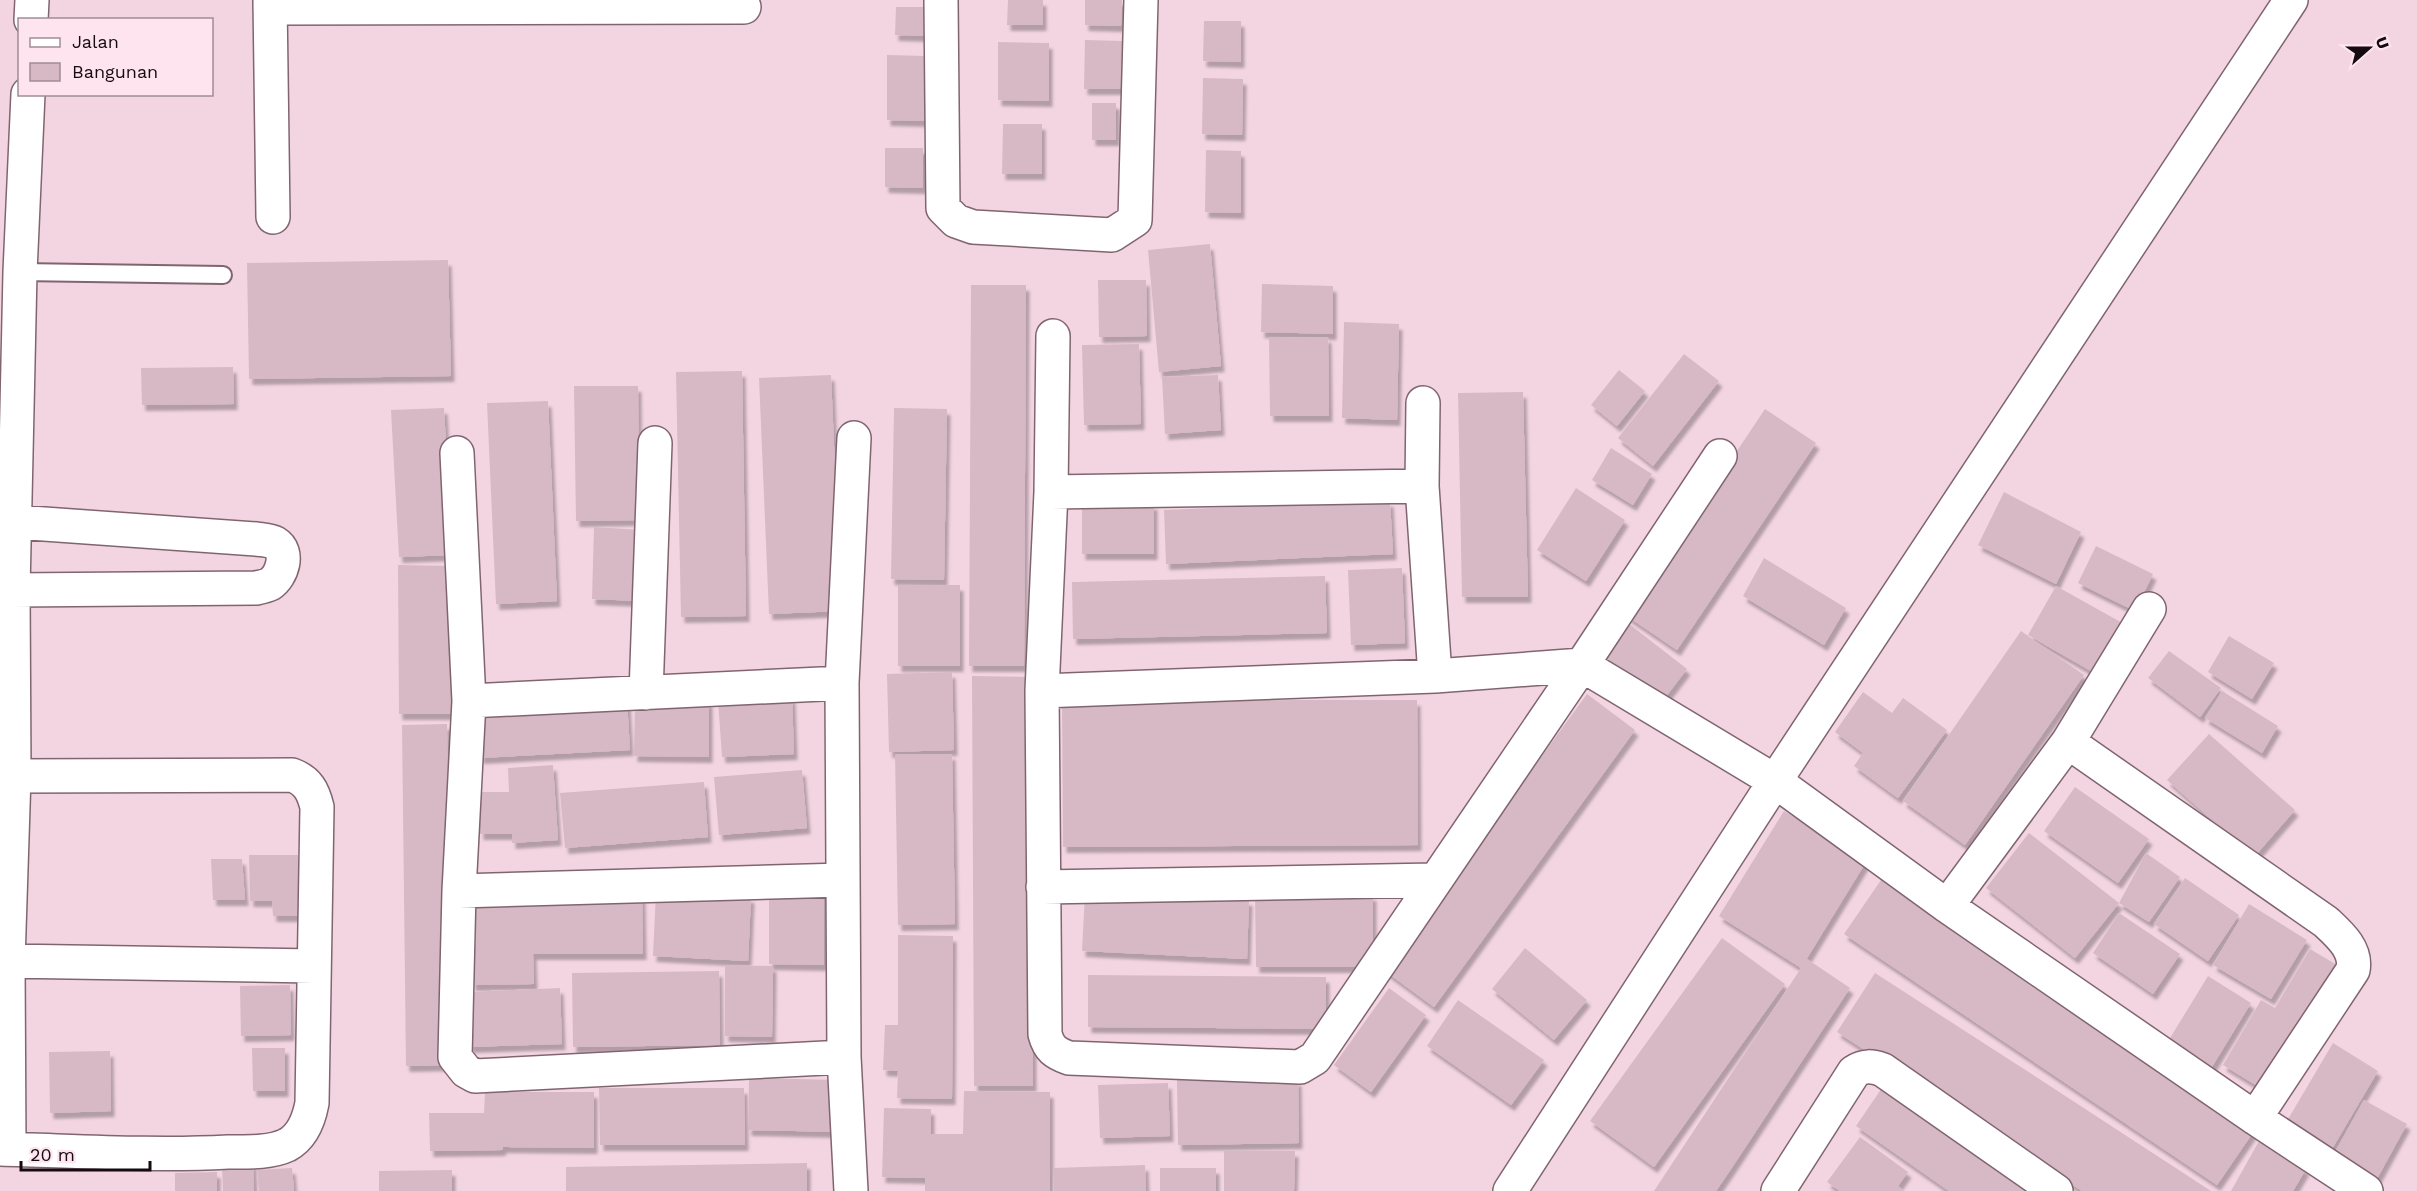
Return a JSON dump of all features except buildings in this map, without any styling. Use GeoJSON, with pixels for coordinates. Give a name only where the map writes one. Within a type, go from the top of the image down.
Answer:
{"type":"FeatureCollection","features":[{"type":"Feature","properties":{"kind":"street"},"geometry":{"type":"LineString","coordinates":[[31,18],[32,0]]}},
{"type":"Feature","properties":{"kind":"street"},"geometry":{"type":"LineString","coordinates":[[941,0],[943,208],[956,221],[974,227],[1112,235],[1135,220],[1141,0]]}},
{"type":"Feature","properties":{"kind":"street"},"geometry":{"type":"LineString","coordinates":[[273,217],[270,4],[744,7]]}},
{"type":"Feature","properties":{"kind":"street"},"geometry":{"type":"LineString","coordinates":[[1510,1191],[2280,7]]}},
{"type":"Feature","properties":{"kind":"street"},"geometry":{"type":"LineString","coordinates":[[14,776],[281,775],[302,778],[314,795],[317,807],[312,1103],[310,1117],[301,1132],[288,1144],[266,1150],[197,1154],[5,1149],[8,962],[6,847],[14,776],[6,654],[13,590],[16,522],[21,273],[28,96]]}},
{"type":"Feature","properties":{"kind":"street"},"geometry":{"type":"LineString","coordinates":[[1053,336],[1052,492],[1042,691],[1045,1034],[1048,1045],[1055,1053],[1069,1058],[1300,1067],[1315,1058],[1582,665],[1720,456]]}},
{"type":"Feature","properties":{"kind":"street"},"geometry":{"type":"LineString","coordinates":[[1423,402],[1422,486],[1435,676]]}},
{"type":"Feature","properties":{"kind":"street"},"geometry":{"type":"LineString","coordinates":[[851,1191],[843,1057],[842,683],[854,438]]}},
{"type":"Feature","properties":{"kind":"street"},"geometry":{"type":"LineString","coordinates":[[646,693],[655,443]]}},
{"type":"Feature","properties":{"kind":"street"},"geometry":{"type":"LineString","coordinates":[[457,453],[469,701],[459,891],[455,1057],[466,1071],[475,1076],[843,1057]]}},
{"type":"Feature","properties":{"kind":"street"},"geometry":{"type":"LineString","coordinates":[[1052,492],[1422,486]]}},
{"type":"Feature","properties":{"kind":"street"},"geometry":{"type":"LineString","coordinates":[[13,590],[256,588],[268,585],[278,577],[283,557],[280,547],[274,542],[256,539],[16,522]]}},
{"type":"Feature","properties":{"kind":"street"},"geometry":{"type":"LineString","coordinates":[[1947,906],[2068,742],[2149,609]]}},
{"type":"Feature","properties":{"kind":"street"},"geometry":{"type":"LineString","coordinates":[[1042,691],[1435,676],[1582,665],[1775,781],[1947,906],[2255,1118],[2366,1191]]}},
{"type":"Feature","properties":{"kind":"street"},"geometry":{"type":"LineString","coordinates":[[469,701],[842,683]]}},
{"type":"Feature","properties":{"kind":"street"},"geometry":{"type":"LineString","coordinates":[[2068,742],[2326,922],[2340,935],[2355,960],[2353,970],[2255,1118]]}},
{"type":"Feature","properties":{"kind":"street"},"geometry":{"type":"LineString","coordinates":[[459,891],[843,880]]}},
{"type":"Feature","properties":{"kind":"street"},"geometry":{"type":"LineString","coordinates":[[1043,887],[1435,880]]}},
{"type":"Feature","properties":{"kind":"street"},"geometry":{"type":"LineString","coordinates":[[8,962],[314,966]]}},
{"type":"Feature","properties":{"kind":"street"},"geometry":{"type":"LineString","coordinates":[[1778,1191],[1854,1072],[1872,1066],[1883,1070],[2056,1191]]}},
{"type":"Feature","properties":{"kind":"lane"},"geometry":{"type":"LineString","coordinates":[[21,273],[223,275]]}}]}
